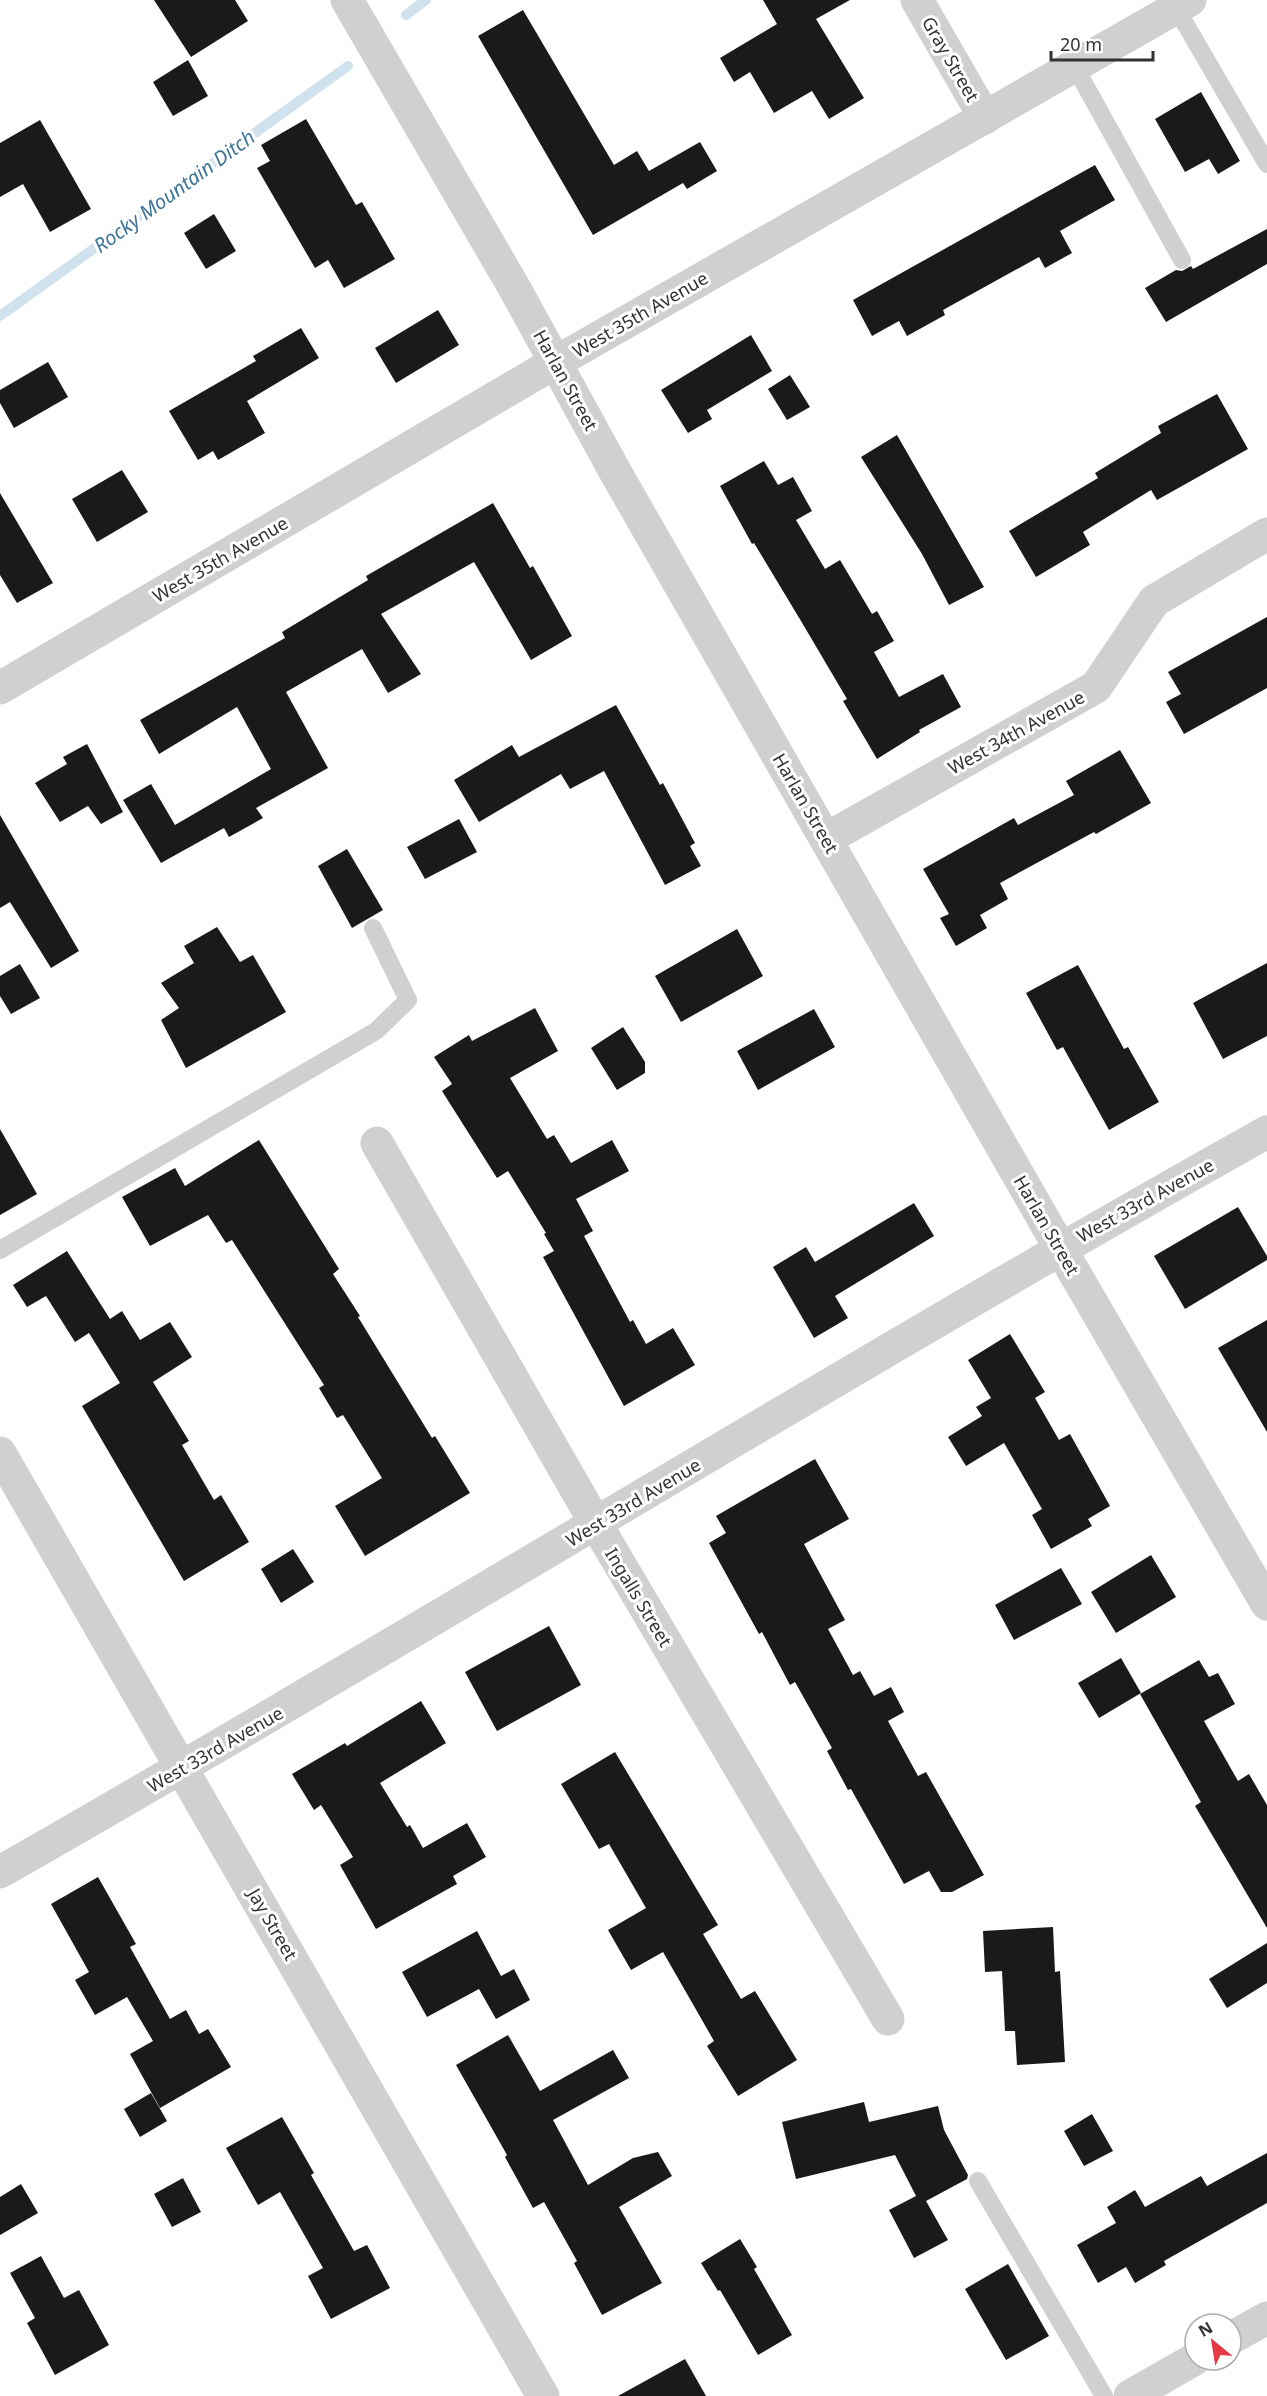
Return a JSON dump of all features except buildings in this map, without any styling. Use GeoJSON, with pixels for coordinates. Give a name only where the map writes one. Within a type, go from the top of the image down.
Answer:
{"type":"FeatureCollection","features":[{"type":"Feature","properties":{"kind":"street","name":"Harlan Street"},"geometry":{"type":"LineString","coordinates":[[347,0],[556,362],[617,475],[1060,1248],[1267,1604]]}},
{"type":"Feature","properties":{"kind":"street","name":"Gray Street"},"geometry":{"type":"LineString","coordinates":[[916,0],[986,118]]}},
{"type":"Feature","properties":{"kind":"street","name":"West 35th Avenue"},"geometry":{"type":"LineString","coordinates":[[0,688],[556,362],[1183,4]]}},
{"type":"Feature","properties":{"kind":"street","name":"West 34th Avenue"},"geometry":{"type":"LineString","coordinates":[[826,839],[1096,687],[1154,601],[1267,534]]}},
{"type":"Feature","properties":{"kind":"street","name":"West 33rd Avenue"},"geometry":{"type":"LineString","coordinates":[[0,1872],[183,1768],[1060,1248],[1267,1132]]}},
{"type":"Feature","properties":{"kind":"street","name":"Ingalls Street"},"geometry":{"type":"LineString","coordinates":[[377,1143],[596,1524],[888,2019]]}},
{"type":"Feature","properties":{"kind":"street","name":"Jay Street"},"geometry":{"type":"LineString","coordinates":[[0,1454],[543,2396]]}},
{"type":"Feature","properties":{"kind":"street"},"geometry":{"type":"LineString","coordinates":[[1243,2331],[1267,2318]]}},
{"type":"Feature","properties":{"kind":"street"},"geometry":{"type":"LineString","coordinates":[[1148,2392],[1183,2367]]}},
{"type":"Feature","properties":{"kind":"lane"},"geometry":{"type":"LineString","coordinates":[[1183,4],[1267,164]]}},
{"type":"Feature","properties":{"kind":"lane"},"geometry":{"type":"LineString","coordinates":[[1075,67],[1182,260]]}},
{"type":"Feature","properties":{"kind":"lane"},"geometry":{"type":"LineString","coordinates":[[0,1250],[376,1031],[408,1000],[374,928]]}},
{"type":"Feature","properties":{"kind":"lane"},"geometry":{"type":"LineString","coordinates":[[978,2181],[1104,2396]]}},
{"type":"Feature","properties":{"kind":"waterway","name":"Rocky Mountain Ditch"},"geometry":{"type":"LineString","coordinates":[[406,15],[426,0]]}},
{"type":"Feature","properties":{"kind":"waterway","name":"Rocky Mountain Ditch"},"geometry":{"type":"LineString","coordinates":[[0,316],[348,66]]}}]}
